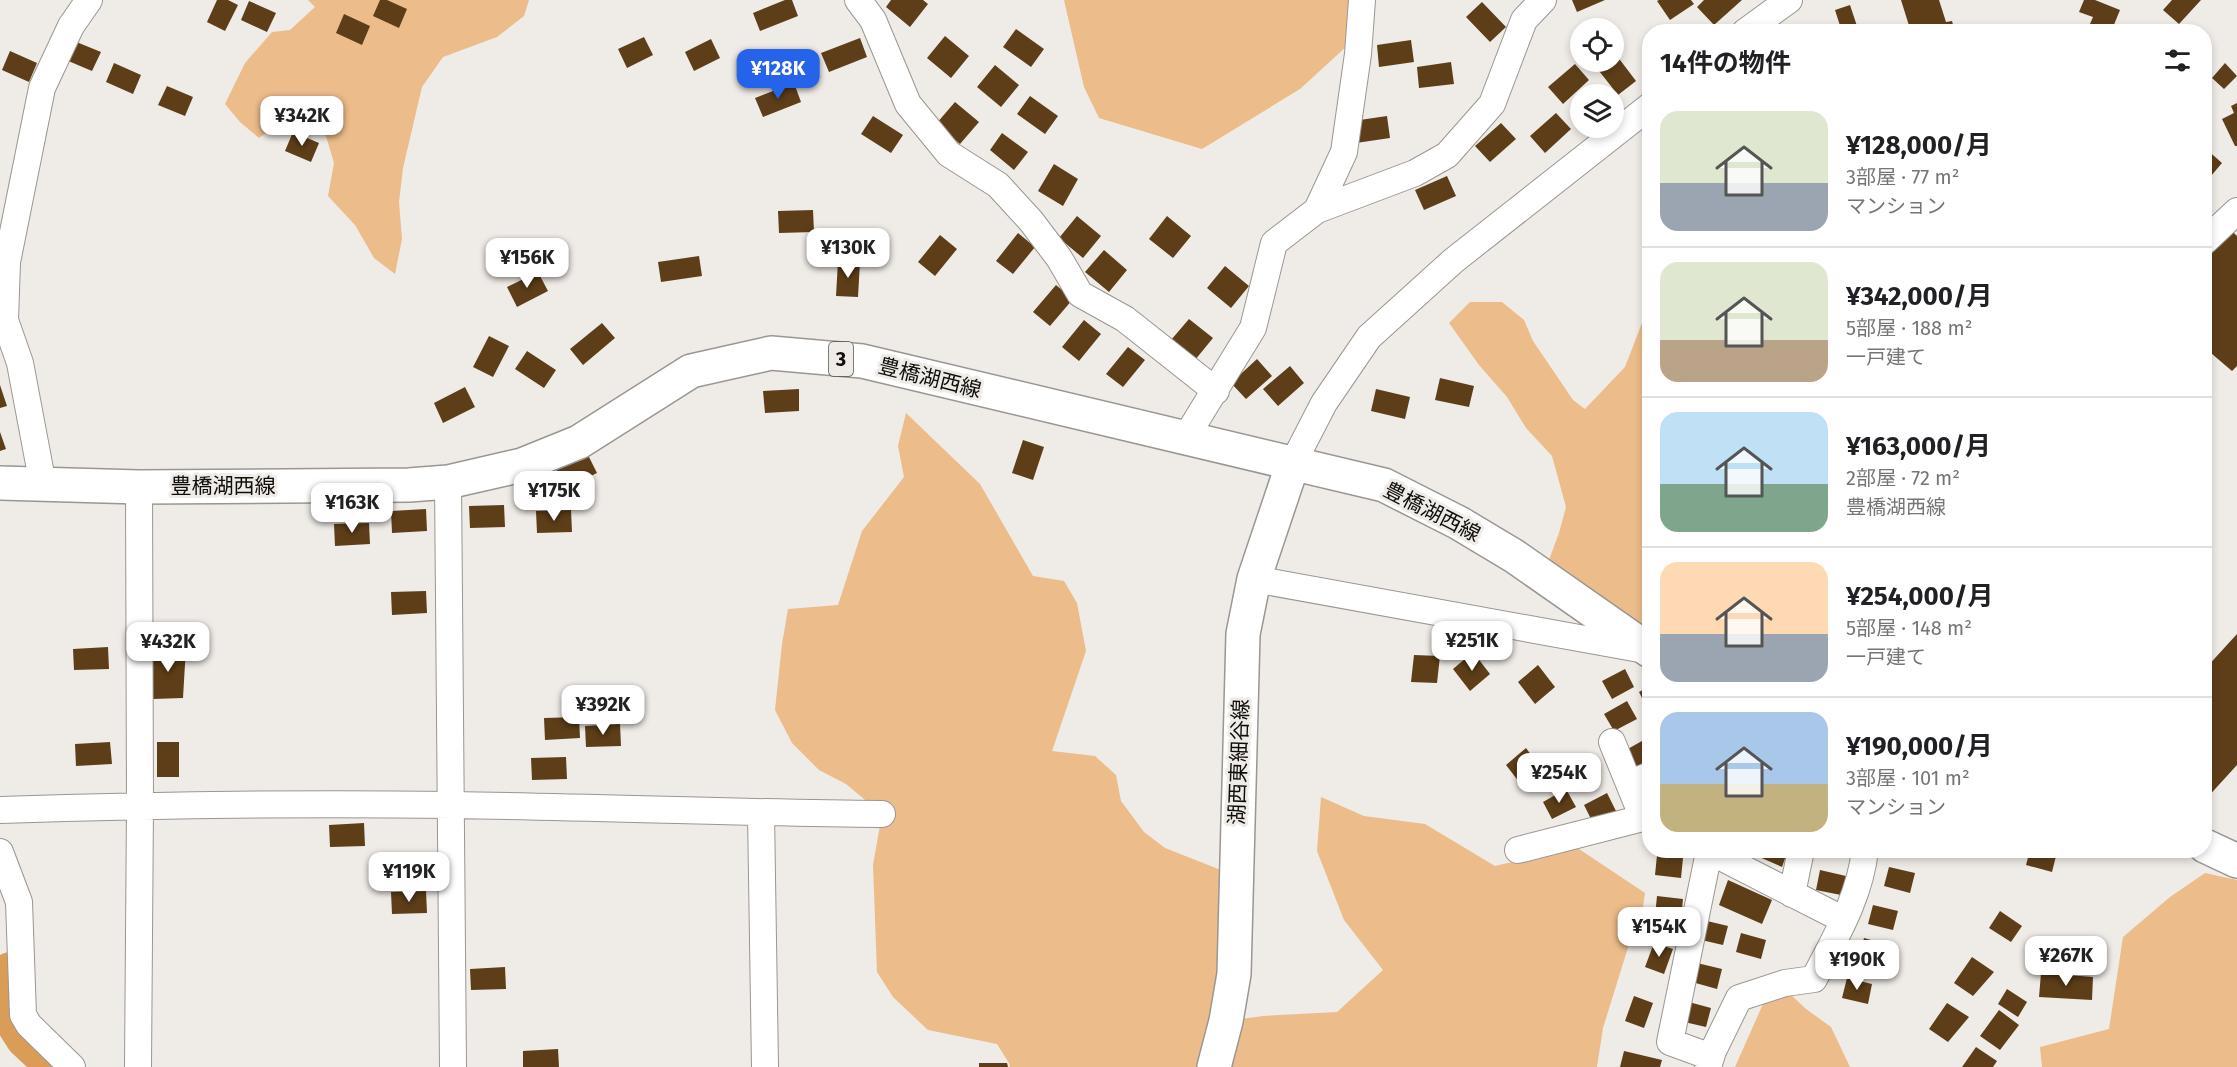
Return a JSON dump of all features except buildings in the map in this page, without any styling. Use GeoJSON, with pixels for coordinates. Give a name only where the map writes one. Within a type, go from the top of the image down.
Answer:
{"type":"FeatureCollection","features":[{"type":"Feature","properties":{"kind":"main road","name":"豊橋湖西線"},"geometry":{"type":"LineString","coordinates":[[0,483],[139,487],[409,485],[448,482],[522,465],[579,442],[691,371],[771,353],[862,361],[1384,485],[1459,522],[1514,556],[1642,646]]}},
{"type":"Feature","properties":{"kind":"main road","name":"湖西東細谷線"},"geometry":{"type":"LineString","coordinates":[[1214,1067],[1226,1021],[1234,974],[1243,634],[1254,579],[1293,463]]}},
{"type":"Feature","properties":{"kind":"main road"},"geometry":{"type":"LineString","coordinates":[[2212,849],[2237,861]]}},
{"type":"Feature","properties":{"kind":"street"},"geometry":{"type":"LineString","coordinates":[[43,485],[20,363],[5,320],[4,262],[42,88],[71,26],[89,0]]}},
{"type":"Feature","properties":{"kind":"street"},"geometry":{"type":"LineString","coordinates":[[858,0],[873,20],[909,104],[950,154],[998,185],[1031,220],[1080,294],[1125,319],[1216,391]]}},
{"type":"Feature","properties":{"kind":"street"},"geometry":{"type":"LineString","coordinates":[[1317,210],[1344,152],[1358,54],[1362,0]]}},
{"type":"Feature","properties":{"kind":"street"},"geometry":{"type":"LineString","coordinates":[[1186,437],[1253,328],[1274,243],[1317,210],[1415,173],[1447,155],[1492,104],[1524,20],[1543,0]]}},
{"type":"Feature","properties":{"kind":"street"},"geometry":{"type":"LineString","coordinates":[[1758,24],[1789,0]]}},
{"type":"Feature","properties":{"kind":"street"},"geometry":{"type":"LineString","coordinates":[[1293,463],[1324,403],[1369,337],[1453,261],[1642,112]]}},
{"type":"Feature","properties":{"kind":"street"},"geometry":{"type":"LineString","coordinates":[[2212,234],[2237,211]]}},
{"type":"Feature","properties":{"kind":"street"},"geometry":{"type":"LineString","coordinates":[[448,482],[453,1067]]}},
{"type":"Feature","properties":{"kind":"street"},"geometry":{"type":"LineString","coordinates":[[138,1067],[139,487]]}},
{"type":"Feature","properties":{"kind":"street"},"geometry":{"type":"LineString","coordinates":[[1254,579],[1642,650]]}},
{"type":"Feature","properties":{"kind":"street"},"geometry":{"type":"LineString","coordinates":[[1612,742],[1639,779],[1642,797]]}},
{"type":"Feature","properties":{"kind":"street"},"geometry":{"type":"LineString","coordinates":[[0,810],[140,806],[452,805],[882,814]]}},
{"type":"Feature","properties":{"kind":"street"},"geometry":{"type":"LineString","coordinates":[[761,813],[765,1067]]}},
{"type":"Feature","properties":{"kind":"street"},"geometry":{"type":"LineString","coordinates":[[1518,850],[1642,821]]}},
{"type":"Feature","properties":{"kind":"street"},"geometry":{"type":"LineString","coordinates":[[0,852],[20,902],[23,1015],[29,1025],[72,1067]]}},
{"type":"Feature","properties":{"kind":"street"},"geometry":{"type":"LineString","coordinates":[[1707,858],[1670,1042],[1710,1062],[1739,998],[1785,983],[1814,979],[1844,921],[1863,873],[1865,858]]}},
{"type":"Feature","properties":{"kind":"street"},"geometry":{"type":"LineString","coordinates":[[1722,858],[1844,921]]}},
{"type":"Feature","properties":{"kind":"street"},"geometry":{"type":"LineString","coordinates":[[1792,894],[1799,858]]}},
{"type":"Feature","properties":{"kind":"shaded area"},"geometry":{"type":"Polygon","coordinates":[[[308,0],[529,0],[524,16],[497,37],[443,57],[422,87],[403,168],[399,202],[402,239],[395,274],[374,258],[355,225],[328,196],[334,163],[326,136],[286,118],[259,138],[240,122],[225,104],[245,63],[272,32],[290,30],[315,7],[308,0]]]}},
{"type":"Feature","properties":{"kind":"shaded area"},"geometry":{"type":"Polygon","coordinates":[[[1064,0],[1368,0],[1359,35],[1300,89],[1202,149],[1099,118],[1084,87],[1064,0]]]}},
{"type":"Feature","properties":{"kind":"shaded area"},"geometry":{"type":"Polygon","coordinates":[[[1470,302],[1502,302],[1524,320],[1533,341],[1573,400],[1585,409],[1625,367],[1642,323],[1642,643],[1543,576],[1566,507],[1552,456],[1526,428],[1507,397],[1479,365],[1449,323],[1470,302]]]}},
{"type":"Feature","properties":{"kind":"shaded area"},"geometry":{"type":"Polygon","coordinates":[[[906,413],[980,484],[1033,576],[1064,581],[1077,603],[1086,651],[1052,751],[1095,756],[1116,775],[1121,801],[1144,832],[1165,848],[1236,876],[1226,1021],[1263,1016],[1337,1012],[1383,970],[1344,920],[1317,851],[1321,797],[1364,816],[1425,824],[1495,866],[1576,847],[1645,893],[1640,927],[1630,941],[1603,1028],[1597,1067],[1010,1067],[997,1044],[928,1030],[893,997],[877,972],[873,865],[882,814],[846,784],[819,770],[792,743],[775,710],[788,609],[838,605],[862,531],[904,477],[898,446],[906,413]]]}},
{"type":"Feature","properties":{"kind":"shaded area"},"geometry":{"type":"Polygon","coordinates":[[[2205,873],[2237,880],[2237,1067],[2042,1067],[2040,1047],[2109,1029],[2123,937],[2170,897],[2205,873]]]}},
{"type":"Feature","properties":{"kind":"shaded area"},"geometry":{"type":"Polygon","coordinates":[[[1788,992],[1806,1009],[1831,1027],[1850,1067],[1735,1067],[1763,1004],[1788,992]]]}},
{"type":"Feature","properties":{"kind":"waterway"},"geometry":{"type":"LineString","coordinates":[[10,969],[11,1021],[23,1040],[52,1067]]}}]}
